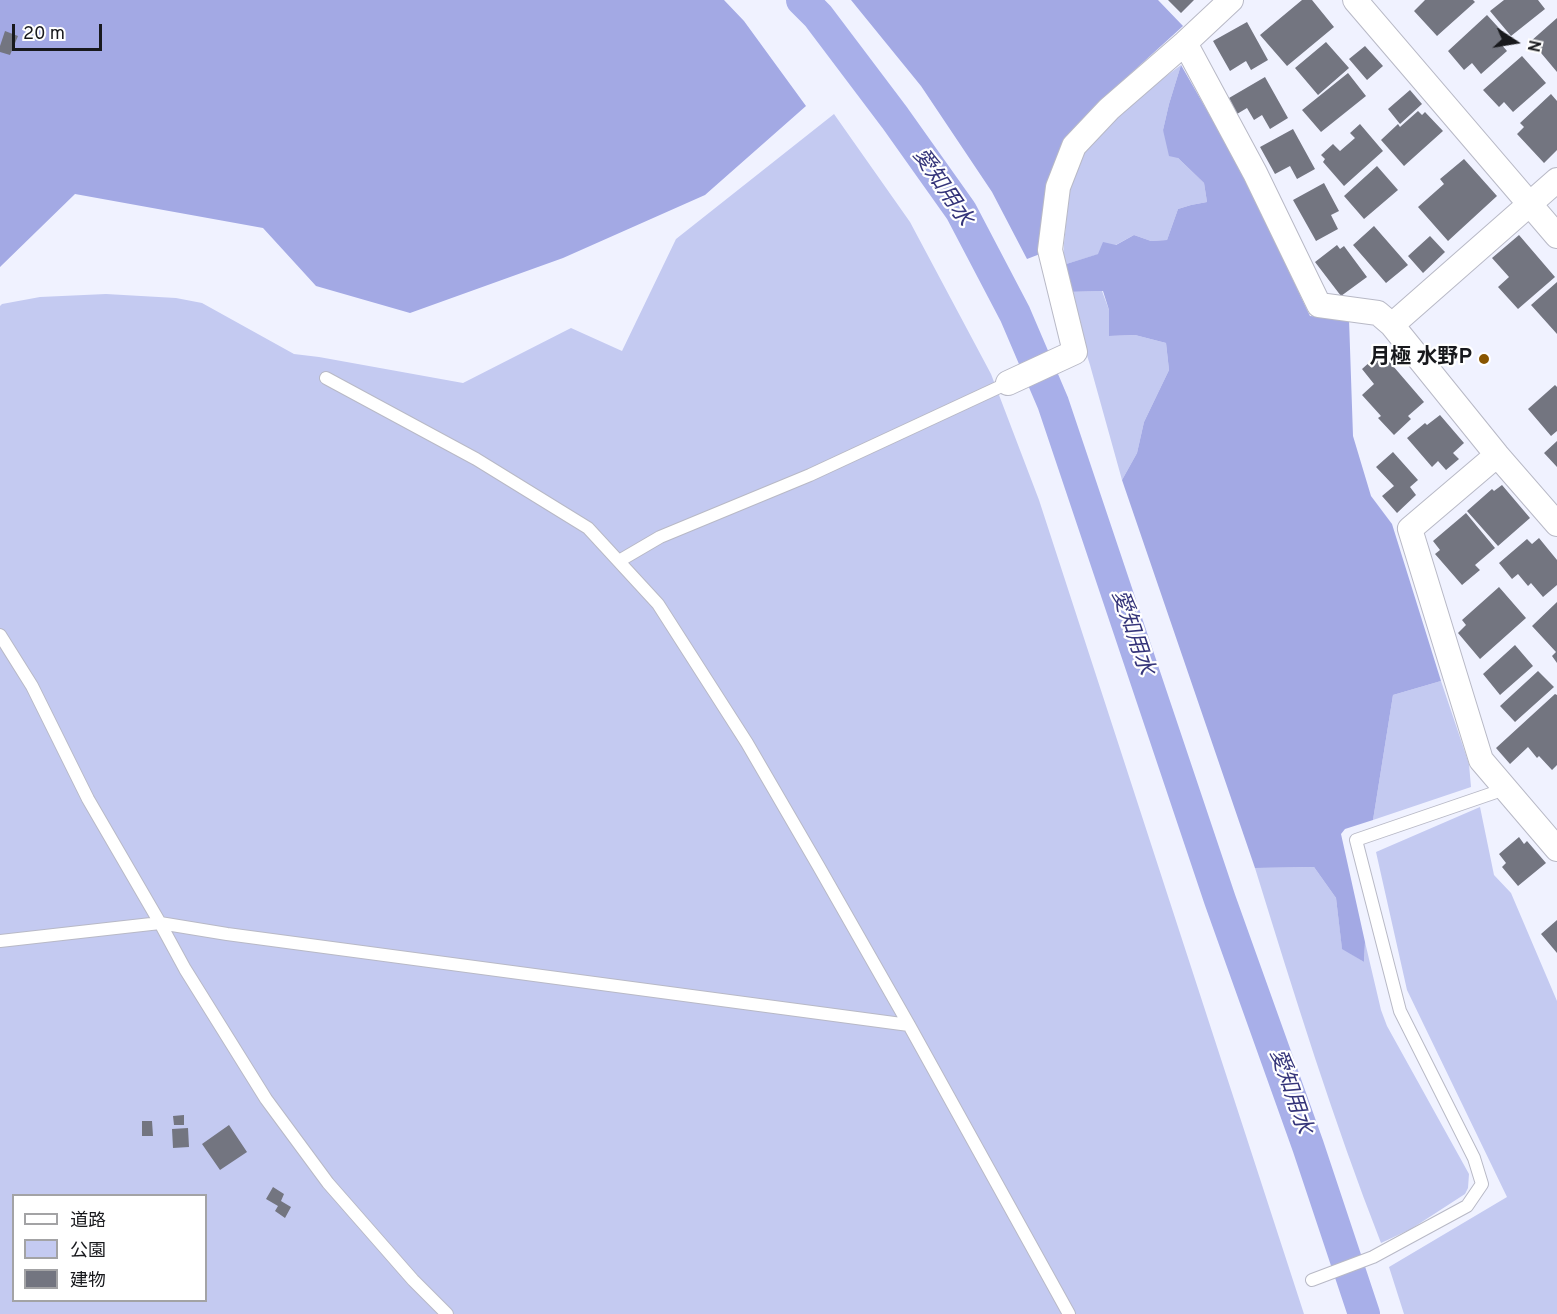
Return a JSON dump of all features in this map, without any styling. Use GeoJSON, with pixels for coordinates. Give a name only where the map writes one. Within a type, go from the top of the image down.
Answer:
{"type":"FeatureCollection","features":[{"type":"Feature","properties":{"kind":"street"},"geometry":{"type":"LineString","coordinates":[[1008,382],[1075,352],[1050,250],[1058,187],[1074,146],[1109,109],[1231,0]]}},
{"type":"Feature","properties":{"kind":"street"},"geometry":{"type":"LineString","coordinates":[[1355,0],[1557,236]]}},
{"type":"Feature","properties":{"kind":"street"},"geometry":{"type":"LineString","coordinates":[[1185,43],[1255,173],[1319,305],[1378,314],[1392,325],[1497,455],[1557,524]]}},
{"type":"Feature","properties":{"kind":"street"},"geometry":{"type":"LineString","coordinates":[[1392,325],[1557,180]]}},
{"type":"Feature","properties":{"kind":"street"},"geometry":{"type":"LineString","coordinates":[[1497,455],[1410,529],[1481,760],[1557,849]]}},
{"type":"Feature","properties":{"kind":"lane"},"geometry":{"type":"LineString","coordinates":[[326,378],[476,459],[588,528],[658,604],[747,743],[909,1025],[1069,1314]]}},
{"type":"Feature","properties":{"kind":"lane"},"geometry":{"type":"LineString","coordinates":[[619,561],[660,537],[810,475],[1008,382]]}},
{"type":"Feature","properties":{"kind":"lane"},"geometry":{"type":"LineString","coordinates":[[0,634],[32,686],[88,799],[185,969],[266,1099],[328,1183],[413,1280],[447,1314]]}},
{"type":"Feature","properties":{"kind":"lane"},"geometry":{"type":"LineString","coordinates":[[1312,1280],[1373,1257],[1467,1206],[1482,1184],[1474,1158],[1400,1011],[1356,840],[1506,789]]}},
{"type":"Feature","properties":{"kind":"lane"},"geometry":{"type":"LineString","coordinates":[[0,941],[160,922],[205,931],[909,1025]]}},
{"type":"Feature","properties":{"kind":"green space"},"geometry":{"type":"Polygon","coordinates":[[[1181,65],[1163,130],[1178,158],[1204,183],[1207,202],[1178,209],[1167,240],[1151,241],[1134,235],[1099,254],[1063,265],[1071,179],[1083,150],[1130,103],[1181,65]]]}},
{"type":"Feature","properties":{"kind":"green space"},"geometry":{"type":"Polygon","coordinates":[[[834,114],[910,222],[991,374],[1039,500],[1304,1314],[0,1314],[0,306],[40,297],[106,294],[176,298],[202,303],[294,354],[463,383],[571,328],[622,351],[676,239],[834,114]]]}},
{"type":"Feature","properties":{"kind":"green space"},"geometry":{"type":"Polygon","coordinates":[[[1102,291],[1109,310],[1109,336],[1135,335],[1166,343],[1169,370],[1144,422],[1137,453],[1122,480],[1067,292],[1102,291]]]}},
{"type":"Feature","properties":{"kind":"green space"},"geometry":{"type":"Polygon","coordinates":[[[1441,681],[1469,764],[1471,787],[1373,820],[1393,695],[1441,681]]]}},
{"type":"Feature","properties":{"kind":"green space"},"geometry":{"type":"Polygon","coordinates":[[[1480,807],[1494,875],[1511,893],[1557,1001],[1557,1314],[1404,1314],[1389,1267],[1507,1197],[1407,990],[1376,852],[1480,807]]]}},
{"type":"Feature","properties":{"kind":"green space"},"geometry":{"type":"Polygon","coordinates":[[[1314,867],[1336,898],[1342,948],[1364,962],[1365,942],[1387,1026],[1469,1174],[1465,1194],[1411,1229],[1381,1243],[1330,1104],[1255,868],[1314,867]]]}},
{"type":"Feature","properties":{"kind":"shaded area"},"geometry":{"type":"Polygon","coordinates":[[[0,0],[724,0],[744,21],[806,106],[705,195],[563,258],[410,313],[316,286],[263,228],[75,194],[0,267],[0,0]]]}},
{"type":"Feature","properties":{"kind":"shaded area"},"geometry":{"type":"Polygon","coordinates":[[[851,0],[1158,0],[1183,26],[1106,96],[1040,254],[1027,259],[992,192],[921,86],[851,0]]]}},
{"type":"Feature","properties":{"kind":"shaded area"},"geometry":{"type":"Polygon","coordinates":[[[1181,65],[1240,168],[1310,316],[1349,319],[1353,436],[1371,496],[1392,524],[1441,681],[1393,695],[1373,820],[1345,829],[1341,834],[1365,942],[1364,962],[1342,949],[1336,898],[1314,867],[1255,868],[1122,480],[1137,453],[1144,422],[1169,370],[1166,343],[1135,335],[1109,336],[1109,310],[1103,291],[1067,292],[1063,265],[1098,254],[1103,242],[1116,245],[1134,235],[1151,241],[1167,240],[1178,209],[1207,202],[1204,183],[1178,158],[1169,156],[1163,130],[1181,65]]]}},
{"type":"Feature","properties":{"kind":"building"},"geometry":{"type":"Polygon","coordinates":[[[1168,0],[1194,0],[1181,13],[1168,0]]]}},
{"type":"Feature","properties":{"kind":"building"},"geometry":{"type":"Polygon","coordinates":[[[1302,0],[1312,0],[1334,27],[1287,66],[1260,35],[1302,0]]]}},
{"type":"Feature","properties":{"kind":"building"},"geometry":{"type":"Polygon","coordinates":[[[1425,0],[1473,0],[1475,2],[1437,36],[1414,11],[1425,0]]]}},
{"type":"Feature","properties":{"kind":"building"},"geometry":{"type":"Polygon","coordinates":[[[1504,0],[1538,0],[1545,9],[1511,36],[1490,11],[1504,0]]]}},
{"type":"Feature","properties":{"kind":"building"},"geometry":{"type":"Polygon","coordinates":[[[1487,15],[1508,38],[1501,44],[1507,51],[1481,74],[1472,63],[1464,70],[1448,51],[1487,15]]]}},
{"type":"Feature","properties":{"kind":"building"},"geometry":{"type":"Polygon","coordinates":[[[1557,18],[1557,72],[1531,41],[1557,18]]]}},
{"type":"Feature","properties":{"kind":"building"},"geometry":{"type":"Polygon","coordinates":[[[1247,22],[1268,60],[1251,70],[1246,61],[1230,71],[1213,41],[1247,22]]]}},
{"type":"Feature","properties":{"kind":"building"},"geometry":{"type":"Polygon","coordinates":[[[5,31],[18,36],[10,55],[0,52],[5,31]]]}},
{"type":"Feature","properties":{"kind":"building"},"geometry":{"type":"Polygon","coordinates":[[[1326,42],[1349,68],[1318,95],[1295,68],[1326,42]]]}},
{"type":"Feature","properties":{"kind":"building"},"geometry":{"type":"Polygon","coordinates":[[[1365,46],[1383,66],[1367,80],[1349,59],[1365,46]]]}},
{"type":"Feature","properties":{"kind":"building"},"geometry":{"type":"Polygon","coordinates":[[[1522,56],[1546,83],[1513,112],[1504,102],[1499,107],[1483,90],[1522,56]]]}},
{"type":"Feature","properties":{"kind":"building"},"geometry":{"type":"Polygon","coordinates":[[[1348,73],[1366,96],[1321,132],[1302,110],[1348,73]]]}},
{"type":"Feature","properties":{"kind":"building"},"geometry":{"type":"Polygon","coordinates":[[[1265,77],[1288,118],[1270,129],[1262,115],[1254,120],[1247,108],[1237,114],[1229,98],[1265,77]]]}},
{"type":"Feature","properties":{"kind":"building"},"geometry":{"type":"Polygon","coordinates":[[[1410,90],[1422,104],[1400,124],[1388,109],[1410,90]]]}},
{"type":"Feature","properties":{"kind":"building"},"geometry":{"type":"Polygon","coordinates":[[[1551,94],[1557,101],[1557,150],[1544,163],[1517,134],[1524,127],[1520,123],[1551,94]]]}},
{"type":"Feature","properties":{"kind":"building"},"geometry":{"type":"Polygon","coordinates":[[[1418,111],[1422,115],[1425,112],[1443,131],[1404,166],[1381,140],[1398,124],[1400,127],[1418,111]]]}},
{"type":"Feature","properties":{"kind":"building"},"geometry":{"type":"Polygon","coordinates":[[[1360,124],[1383,151],[1344,186],[1323,162],[1325,159],[1321,155],[1333,144],[1340,151],[1355,138],[1350,133],[1360,124]]]}},
{"type":"Feature","properties":{"kind":"building"},"geometry":{"type":"Polygon","coordinates":[[[1293,129],[1315,169],[1297,179],[1290,166],[1275,174],[1260,147],[1293,129]]]}},
{"type":"Feature","properties":{"kind":"building"},"geometry":{"type":"Polygon","coordinates":[[[1464,159],[1497,196],[1448,241],[1418,207],[1444,184],[1440,179],[1464,159]]]}},
{"type":"Feature","properties":{"kind":"building"},"geometry":{"type":"Polygon","coordinates":[[[1377,166],[1398,190],[1364,219],[1344,196],[1377,166]]]}},
{"type":"Feature","properties":{"kind":"building"},"geometry":{"type":"Polygon","coordinates":[[[1324,183],[1339,211],[1331,215],[1338,229],[1316,241],[1293,200],[1324,183]]]}},
{"type":"Feature","properties":{"kind":"building"},"geometry":{"type":"Polygon","coordinates":[[[1374,226],[1408,265],[1386,283],[1353,245],[1374,226]]]}},
{"type":"Feature","properties":{"kind":"building"},"geometry":{"type":"Polygon","coordinates":[[[1519,235],[1555,277],[1518,309],[1498,287],[1509,277],[1492,258],[1519,235]]]}},
{"type":"Feature","properties":{"kind":"building"},"geometry":{"type":"Polygon","coordinates":[[[1430,236],[1445,252],[1423,273],[1408,256],[1430,236]]]}},
{"type":"Feature","properties":{"kind":"building"},"geometry":{"type":"Polygon","coordinates":[[[1337,245],[1340,249],[1344,246],[1367,277],[1341,296],[1315,262],[1337,245]]]}},
{"type":"Feature","properties":{"kind":"building"},"geometry":{"type":"Polygon","coordinates":[[[1557,282],[1557,334],[1531,305],[1557,282]]]}},
{"type":"Feature","properties":{"kind":"building"},"geometry":{"type":"Polygon","coordinates":[[[1381,352],[1424,402],[1408,416],[1411,419],[1394,435],[1378,418],[1381,416],[1362,395],[1374,384],[1362,369],[1381,352]]]}},
{"type":"Feature","properties":{"kind":"building"},"geometry":{"type":"Polygon","coordinates":[[[1555,385],[1557,387],[1557,431],[1551,436],[1528,409],[1555,385]]]}},
{"type":"Feature","properties":{"kind":"building"},"geometry":{"type":"Polygon","coordinates":[[[1440,415],[1464,443],[1453,453],[1459,459],[1446,470],[1438,461],[1432,467],[1407,438],[1425,423],[1427,425],[1440,415]]]}},
{"type":"Feature","properties":{"kind":"building"},"geometry":{"type":"Polygon","coordinates":[[[1557,441],[1557,467],[1544,453],[1557,441]]]}},
{"type":"Feature","properties":{"kind":"building"},"geometry":{"type":"Polygon","coordinates":[[[1393,452],[1418,480],[1410,487],[1416,495],[1397,513],[1382,496],[1394,486],[1376,467],[1393,452]]]}},
{"type":"Feature","properties":{"kind":"building"},"geometry":{"type":"Polygon","coordinates":[[[1502,485],[1530,518],[1498,546],[1467,511],[1492,489],[1494,491],[1502,485]]]}},
{"type":"Feature","properties":{"kind":"building"},"geometry":{"type":"Polygon","coordinates":[[[1466,513],[1495,548],[1475,565],[1480,570],[1462,585],[1435,554],[1440,550],[1433,541],[1466,513]]]}},
{"type":"Feature","properties":{"kind":"building"},"geometry":{"type":"Polygon","coordinates":[[[1539,538],[1557,560],[1557,585],[1543,597],[1531,583],[1528,586],[1518,574],[1512,579],[1499,563],[1527,539],[1532,544],[1539,538]]]}},
{"type":"Feature","properties":{"kind":"building"},"geometry":{"type":"Polygon","coordinates":[[[1499,587],[1526,618],[1480,659],[1458,633],[1466,625],[1462,620],[1499,587]]]}},
{"type":"Feature","properties":{"kind":"building"},"geometry":{"type":"Polygon","coordinates":[[[1557,602],[1557,663],[1552,656],[1556,652],[1532,626],[1557,602]]]}},
{"type":"Feature","properties":{"kind":"building"},"geometry":{"type":"Polygon","coordinates":[[[1515,645],[1533,666],[1500,695],[1483,674],[1515,645]]]}},
{"type":"Feature","properties":{"kind":"building"},"geometry":{"type":"Polygon","coordinates":[[[1538,671],[1554,687],[1515,722],[1500,706],[1538,671]]]}},
{"type":"Feature","properties":{"kind":"building"},"geometry":{"type":"Polygon","coordinates":[[[1555,694],[1557,695],[1557,765],[1552,770],[1528,747],[1510,764],[1496,748],[1555,694]]]}},
{"type":"Feature","properties":{"kind":"building"},"geometry":{"type":"Polygon","coordinates":[[[1519,837],[1524,844],[1527,841],[1546,863],[1518,886],[1502,867],[1506,863],[1499,854],[1519,837]]]}},
{"type":"Feature","properties":{"kind":"building"},"geometry":{"type":"Polygon","coordinates":[[[1557,920],[1557,953],[1541,934],[1557,920]]]}},
{"type":"Feature","properties":{"kind":"building"},"geometry":{"type":"Polygon","coordinates":[[[184,1115],[184,1125],[174,1125],[173,1116],[184,1115]]]}},
{"type":"Feature","properties":{"kind":"building"},"geometry":{"type":"Polygon","coordinates":[[[142,1121],[152,1121],[153,1136],[142,1136],[142,1121]]]}},
{"type":"Feature","properties":{"kind":"building"},"geometry":{"type":"Polygon","coordinates":[[[229,1125],[247,1152],[220,1170],[202,1144],[229,1125]]]}},
{"type":"Feature","properties":{"kind":"building"},"geometry":{"type":"Polygon","coordinates":[[[188,1128],[189,1147],[173,1148],[172,1129],[188,1128]]]}},
{"type":"Feature","properties":{"kind":"building"},"geometry":{"type":"Polygon","coordinates":[[[273,1187],[284,1194],[281,1201],[291,1207],[285,1218],[275,1211],[278,1206],[266,1199],[273,1187]]]}},
{"type":"Feature","properties":{"kind":"waterway","name":"愛知用水"},"geometry":{"type":"LineString","coordinates":[[802,0],[818,16],[895,118],[961,211],[1015,314],[1053,403],[1220,900],[1308,1146],[1364,1314]]}},
{"type":"Feature","properties":{"kind":"place","name":"月極 水野P"},"geometry":{"type":"Point","coordinates":[1484,359]}}]}
